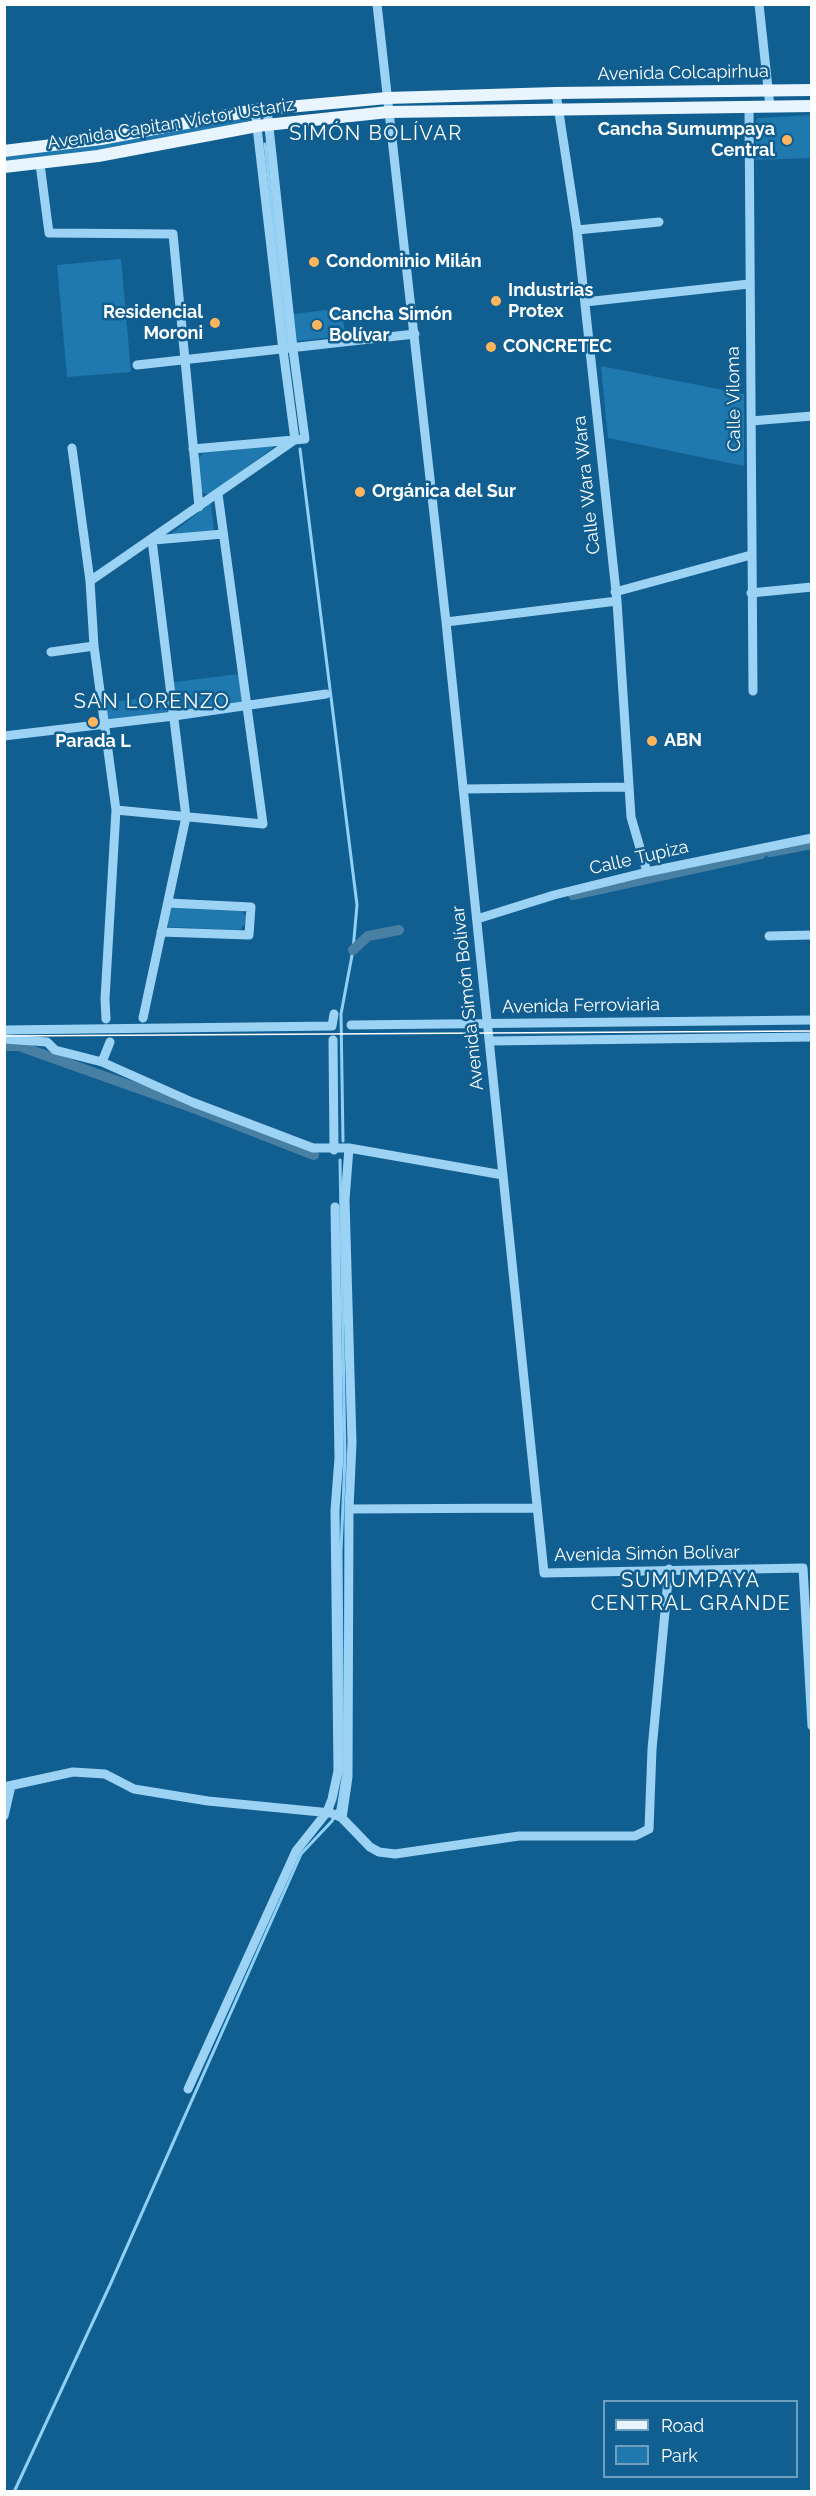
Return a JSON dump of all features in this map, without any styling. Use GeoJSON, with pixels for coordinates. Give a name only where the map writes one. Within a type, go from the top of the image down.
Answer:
{"type":"FeatureCollection","features":[{"type":"Feature","properties":{"kind":"main road","name":"Avenida Colcapirhua"},"geometry":{"type":"LineString","coordinates":[[556,93],[812,90]]}},
{"type":"Feature","properties":{"kind":"main road","name":"Avenida Capitan Víctor Ustariz"},"geometry":{"type":"LineString","coordinates":[[4,150],[101,139],[261,109],[387,98],[556,93]]}},
{"type":"Feature","properties":{"kind":"main road","name":"Avenida Colcapirhua"},"geometry":{"type":"LineString","coordinates":[[558,108],[812,106]]}},
{"type":"Feature","properties":{"kind":"main road","name":"Avenida Capitan Víctor Ustariz"},"geometry":{"type":"LineString","coordinates":[[4,167],[98,156],[263,125],[388,112],[558,108]]}},
{"type":"Feature","properties":{"kind":"street","name":"Avenida Simón Bolívar"},"geometry":{"type":"LineString","coordinates":[[376,4],[446,622],[544,1574],[669,1569],[803,1568],[812,1726]]}},
{"type":"Feature","properties":{"kind":"street"},"geometry":{"type":"LineString","coordinates":[[759,4],[770,90],[770,107]]}},
{"type":"Feature","properties":{"kind":"street","name":"Calle Wara Wara"},"geometry":{"type":"LineString","coordinates":[[556,93],[577,230],[616,596],[631,817],[648,872]]}},
{"type":"Feature","properties":{"kind":"street","name":"Calle Viloma"},"geometry":{"type":"LineString","coordinates":[[749,107],[753,691]]}},
{"type":"Feature","properties":{"kind":"street"},"geometry":{"type":"LineString","coordinates":[[261,109],[300,440]]}},
{"type":"Feature","properties":{"kind":"street"},"geometry":{"type":"LineString","coordinates":[[40,164],[49,233],[173,234],[198,507]]}},
{"type":"Feature","properties":{"kind":"street"},"geometry":{"type":"LineString","coordinates":[[577,230],[658,222]]}},
{"type":"Feature","properties":{"kind":"street"},"geometry":{"type":"LineString","coordinates":[[585,302],[749,284]]}},
{"type":"Feature","properties":{"kind":"street"},"geometry":{"type":"LineString","coordinates":[[137,365],[288,350],[415,334]]}},
{"type":"Feature","properties":{"kind":"street"},"geometry":{"type":"LineString","coordinates":[[751,421],[812,416]]}},
{"type":"Feature","properties":{"kind":"street"},"geometry":{"type":"LineString","coordinates":[[193,449],[300,440]]}},
{"type":"Feature","properties":{"kind":"street"},"geometry":{"type":"LineString","coordinates":[[90,581],[300,440]]}},
{"type":"Feature","properties":{"kind":"street"},"geometry":{"type":"LineString","coordinates":[[72,448],[90,581],[94,646],[116,810],[105,999],[106,1019]]}},
{"type":"Feature","properties":{"kind":"street"},"geometry":{"type":"LineString","coordinates":[[116,810],[263,824],[218,494]]}},
{"type":"Feature","properties":{"kind":"street"},"geometry":{"type":"LineString","coordinates":[[152,540],[223,534]]}},
{"type":"Feature","properties":{"kind":"street"},"geometry":{"type":"LineString","coordinates":[[142,1018],[186,817],[152,540]]}},
{"type":"Feature","properties":{"kind":"street"},"geometry":{"type":"LineString","coordinates":[[446,622],[616,596],[751,555]]}},
{"type":"Feature","properties":{"kind":"street"},"geometry":{"type":"LineString","coordinates":[[751,593],[811,590]]}},
{"type":"Feature","properties":{"kind":"street"},"geometry":{"type":"LineString","coordinates":[[51,652],[94,646]]}},
{"type":"Feature","properties":{"kind":"street"},"geometry":{"type":"LineString","coordinates":[[4,736],[174,716],[326,694]]}},
{"type":"Feature","properties":{"kind":"street"},"geometry":{"type":"LineString","coordinates":[[463,789],[628,788]]}},
{"type":"Feature","properties":{"kind":"street","name":"Calle Tupiza"},"geometry":{"type":"LineString","coordinates":[[477,919],[554,895],[648,872],[812,838]]}},
{"type":"Feature","properties":{"kind":"street"},"geometry":{"type":"LineString","coordinates":[[161,932],[249,935],[251,907],[168,903]]}},
{"type":"Feature","properties":{"kind":"street"},"geometry":{"type":"LineString","coordinates":[[769,936],[812,935]]}},
{"type":"Feature","properties":{"kind":"street"},"geometry":{"type":"LineString","coordinates":[[4,1030],[332,1026],[334,1014]]}},
{"type":"Feature","properties":{"kind":"street","name":"Avenida Ferroviaria"},"geometry":{"type":"LineString","coordinates":[[351,1025],[812,1020]]}},
{"type":"Feature","properties":{"kind":"street","name":"Avenida Ferroviaria"},"geometry":{"type":"LineString","coordinates":[[489,1041],[812,1037]]}},
{"type":"Feature","properties":{"kind":"street"},"geometry":{"type":"LineString","coordinates":[[4,1039],[47,1042],[55,1050],[102,1062],[192,1102],[313,1148],[334,1150],[349,1148],[503,1175]]}},
{"type":"Feature","properties":{"kind":"street"},"geometry":{"type":"LineString","coordinates":[[333,1040],[334,1150]]}},
{"type":"Feature","properties":{"kind":"street"},"geometry":{"type":"LineString","coordinates":[[102,1062],[110,1042]]}},
{"type":"Feature","properties":{"kind":"street"},"geometry":{"type":"LineString","coordinates":[[188,2089],[296,1851],[334,1815],[348,1777],[349,1509],[352,1443],[345,1200],[349,1148]]}},
{"type":"Feature","properties":{"kind":"street"},"geometry":{"type":"LineString","coordinates":[[334,1815],[332,1799],[338,1771],[335,1510],[339,1458],[335,1207]]}},
{"type":"Feature","properties":{"kind":"street"},"geometry":{"type":"LineString","coordinates":[[349,1509],[536,1508]]}},
{"type":"Feature","properties":{"kind":"street"},"geometry":{"type":"LineString","coordinates":[[4,1816],[8,1786],[73,1772],[105,1774],[134,1789],[208,1801],[334,1815],[370,1847],[380,1852],[395,1854],[519,1836],[634,1836],[649,1829],[652,1749],[669,1569]]}},
{"type":"Feature","properties":{"kind":"green space"},"geometry":{"type":"Polygon","coordinates":[[[811,115],[811,158],[755,160],[758,118],[811,115]]]}},
{"type":"Feature","properties":{"kind":"green space"},"geometry":{"type":"Polygon","coordinates":[[[250,117],[250,123],[88,153],[5,162],[5,156],[77,148],[250,117]]]}},
{"type":"Feature","properties":{"kind":"green space"},"geometry":{"type":"Polygon","coordinates":[[[121,259],[131,372],[67,377],[57,265],[121,259]]]}},
{"type":"Feature","properties":{"kind":"green space","name":"Cancha Simón Bolívar"},"geometry":{"type":"Polygon","coordinates":[[[342,308],[345,336],[296,341],[293,314],[342,308]]]}},
{"type":"Feature","properties":{"kind":"green space"},"geometry":{"type":"Polygon","coordinates":[[[601,366],[744,394],[744,466],[608,438],[601,366]]]}},
{"type":"Feature","properties":{"kind":"green space"},"geometry":{"type":"Polygon","coordinates":[[[271,446],[273,448],[209,495],[202,492],[198,459],[203,453],[271,446]]]}},
{"type":"Feature","properties":{"kind":"green space"},"geometry":{"type":"Polygon","coordinates":[[[211,503],[214,532],[170,538],[171,534],[211,503]]]}},
{"type":"Feature","properties":{"kind":"green space"},"geometry":{"type":"Polygon","coordinates":[[[239,674],[242,704],[178,712],[174,682],[239,674]]]}},
{"type":"Feature","properties":{"kind":"green space"},"geometry":{"type":"Polygon","coordinates":[[[167,695],[169,712],[106,720],[104,703],[167,695]]]}},
{"type":"Feature","properties":{"kind":"green space"},"geometry":{"type":"Polygon","coordinates":[[[175,906],[240,909],[246,916],[246,923],[240,930],[169,927],[167,923],[169,909],[175,906]]]}},
{"type":"Feature","properties":{"kind":"waterway"},"geometry":{"type":"LineString","coordinates":[[265,144],[287,343]]}},
{"type":"Feature","properties":{"kind":"waterway"},"geometry":{"type":"LineString","coordinates":[[300,449],[357,905],[353,950],[341,1014],[343,1141]]}},
{"type":"Feature","properties":{"kind":"waterway"},"geometry":{"type":"LineString","coordinates":[[770,852],[812,844]]}},
{"type":"Feature","properties":{"kind":"waterway"},"geometry":{"type":"LineString","coordinates":[[573,895],[761,854]]}},
{"type":"Feature","properties":{"kind":"waterway"},"geometry":{"type":"LineString","coordinates":[[353,950],[368,936],[399,930]]}},
{"type":"Feature","properties":{"kind":"waterway"},"geometry":{"type":"LineString","coordinates":[[4,1046],[19,1046],[196,1109],[314,1155]]}},
{"type":"Feature","properties":{"kind":"waterway"},"geometry":{"type":"LineString","coordinates":[[14,2492],[110,2285],[301,1854],[332,1821],[338,1809],[343,1777],[341,1551],[345,1457],[340,1160]]}},
{"type":"Feature","properties":{"kind":"tram line"},"geometry":{"type":"LineString","coordinates":[[4,1036],[812,1031]]}},
{"type":"Feature","properties":{"kind":"place","name":"Cancha Sumumpaya Central"},"geometry":{"type":"Point","coordinates":[787,140]}},
{"type":"Feature","properties":{"kind":"place","name":"Condominio Milán"},"geometry":{"type":"Point","coordinates":[314,262]}},
{"type":"Feature","properties":{"kind":"place","name":"Industrias Protex"},"geometry":{"type":"Point","coordinates":[496,301]}},
{"type":"Feature","properties":{"kind":"place","name":"Residencial Moroni"},"geometry":{"type":"Point","coordinates":[215,323]}},
{"type":"Feature","properties":{"kind":"place","name":"Cancha Simón Bolívar"},"geometry":{"type":"Point","coordinates":[317,325]}},
{"type":"Feature","properties":{"kind":"place","name":"CONCRETEC"},"geometry":{"type":"Point","coordinates":[491,347]}},
{"type":"Feature","properties":{"kind":"place","name":"Orgánica del Sur"},"geometry":{"type":"Point","coordinates":[360,492]}},
{"type":"Feature","properties":{"kind":"place","name":"Parada L"},"geometry":{"type":"Point","coordinates":[93,722]}},
{"type":"Feature","properties":{"kind":"place","name":"ABN"},"geometry":{"type":"Point","coordinates":[652,741]}},
{"type":"Feature","properties":{"kind":"district","name":"SIMÓN BOLÍVAR"},"geometry":{"type":"Point","coordinates":[376,134]}},
{"type":"Feature","properties":{"kind":"district","name":"SAN LORENZO"},"geometry":{"type":"Point","coordinates":[152,702]}},
{"type":"Feature","properties":{"kind":"district","name":"SUMUMPAYA CENTRAL GRANDE"},"geometry":{"type":"Point","coordinates":[691,1592]}}]}
